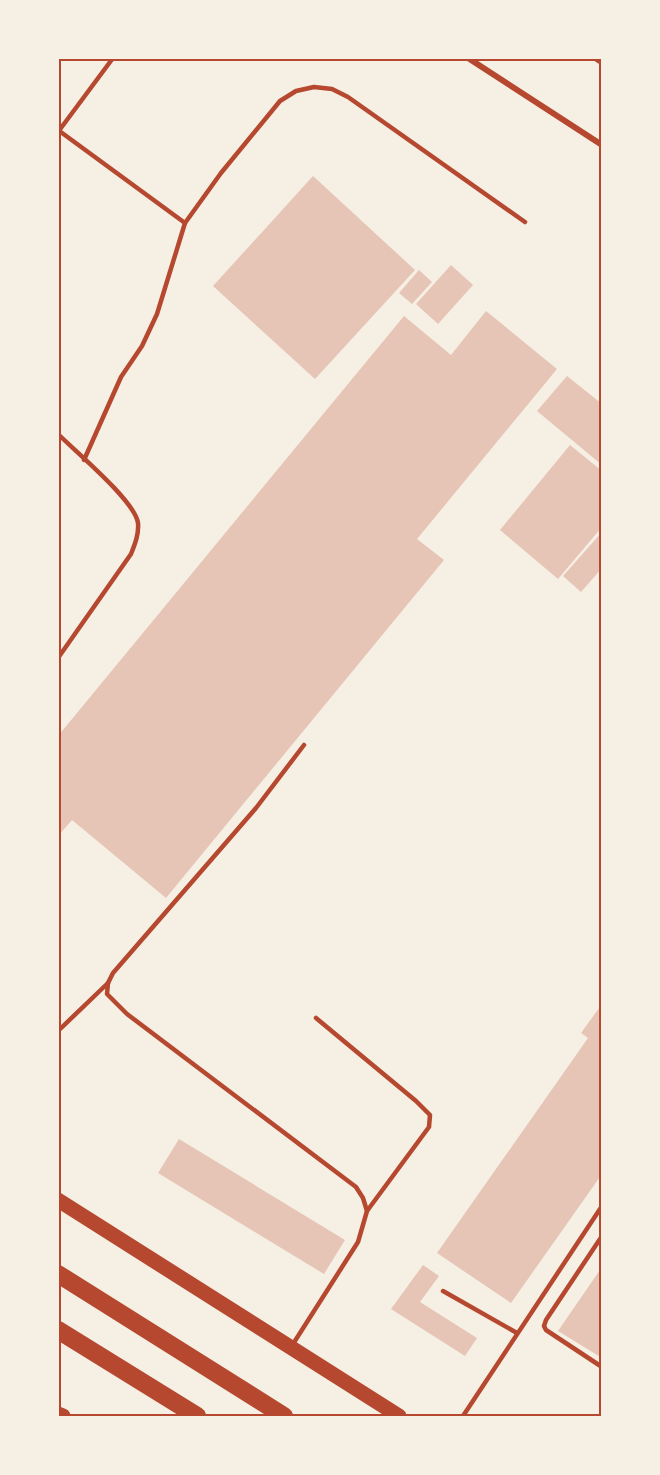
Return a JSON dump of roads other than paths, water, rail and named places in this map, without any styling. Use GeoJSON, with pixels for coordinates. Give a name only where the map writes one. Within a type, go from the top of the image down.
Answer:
{"type":"FeatureCollection","features":[{"type":"Feature","properties":{"kind":"highway"},"geometry":{"type":"LineString","coordinates":[[58,1200],[399,1416]]}},
{"type":"Feature","properties":{"kind":"highway"},"geometry":{"type":"LineString","coordinates":[[58,1274],[284,1416]]}},
{"type":"Feature","properties":{"kind":"highway"},"geometry":{"type":"LineString","coordinates":[[58,1330],[196,1416]]}},
{"type":"Feature","properties":{"kind":"highway"},"geometry":{"type":"LineString","coordinates":[[58,1414],[63,1416]]}},
{"type":"Feature","properties":{"kind":"street"},"geometry":{"type":"LineString","coordinates":[[468,58],[602,145]]}},
{"type":"Feature","properties":{"kind":"lane"},"geometry":{"type":"LineString","coordinates":[[113,58],[59,131],[185,223]]}},
{"type":"Feature","properties":{"kind":"lane"},"geometry":{"type":"LineString","coordinates":[[594,58],[602,63]]}},
{"type":"Feature","properties":{"kind":"lane"},"geometry":{"type":"LineString","coordinates":[[84,459],[121,377],[142,346],[158,314],[185,223],[221,173],[280,101],[296,91],[314,87],[332,89],[348,97],[525,222]]}},
{"type":"Feature","properties":{"kind":"lane"},"geometry":{"type":"LineString","coordinates":[[58,434],[121,494],[138,521],[137,539],[131,554],[58,658]]}},
{"type":"Feature","properties":{"kind":"lane"},"geometry":{"type":"LineString","coordinates":[[58,1031],[108,983],[114,973],[256,808],[304,745]]}},
{"type":"Feature","properties":{"kind":"lane"},"geometry":{"type":"LineString","coordinates":[[108,983],[107,994],[127,1014],[356,1187],[367,1211]]}},
{"type":"Feature","properties":{"kind":"lane"},"geometry":{"type":"LineString","coordinates":[[292,1347],[352,1252],[364,1225],[367,1211],[429,1127],[430,1115],[316,1018]]}},
{"type":"Feature","properties":{"kind":"lane"},"geometry":{"type":"LineString","coordinates":[[463,1416],[602,1206]]}},
{"type":"Feature","properties":{"kind":"lane"},"geometry":{"type":"LineString","coordinates":[[602,1236],[544,1326],[546,1330],[602,1367]]}},
{"type":"Feature","properties":{"kind":"lane"},"geometry":{"type":"LineString","coordinates":[[443,1291],[517,1333]]}}]}
